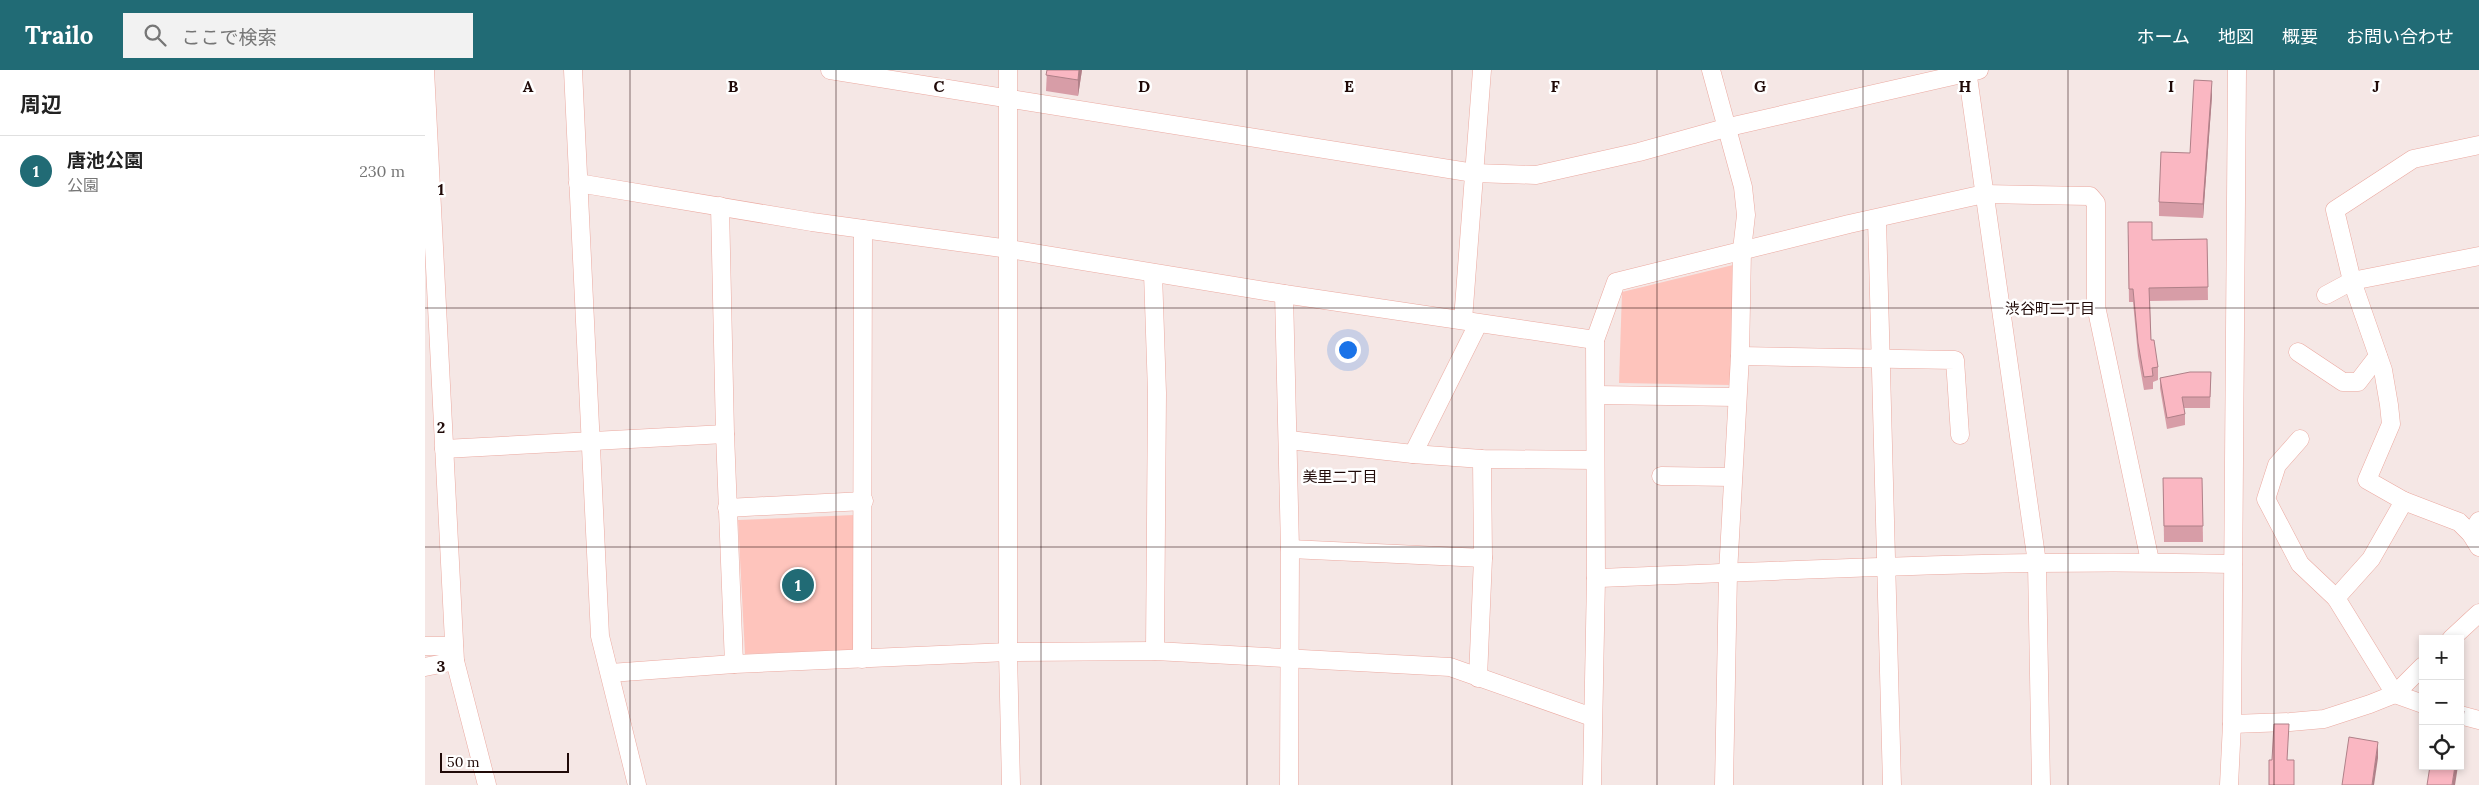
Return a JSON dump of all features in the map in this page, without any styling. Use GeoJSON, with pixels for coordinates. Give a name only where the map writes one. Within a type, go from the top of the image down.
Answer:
{"type":"FeatureCollection","features":[{"type":"Feature","properties":{"kind":"street"},"geometry":{"type":"LineString","coordinates":[[425,70],[455,653],[487,785]]}},
{"type":"Feature","properties":{"kind":"street"},"geometry":{"type":"LineString","coordinates":[[573,70],[600,636],[637,785]]}},
{"type":"Feature","properties":{"kind":"street"},"geometry":{"type":"LineString","coordinates":[[830,70],[1474,173],[1535,175],[1639,152],[1729,128],[1971,71],[1984,194],[2037,563],[2041,785]]}},
{"type":"Feature","properties":{"kind":"street"},"geometry":{"type":"LineString","coordinates":[[1008,70],[1008,652],[1011,785]]}},
{"type":"Feature","properties":{"kind":"street"},"geometry":{"type":"LineString","coordinates":[[1413,454],[1470,322],[1474,173],[1482,70]]}},
{"type":"Feature","properties":{"kind":"street"},"geometry":{"type":"LineString","coordinates":[[1711,70],[1729,128],[1743,187],[1745,215],[1742,250],[1740,356],[1728,573],[1724,785]]}},
{"type":"Feature","properties":{"kind":"street"},"geometry":{"type":"LineString","coordinates":[[2229,785],[2232,724],[2237,70]]}},
{"type":"Feature","properties":{"kind":"street"},"geometry":{"type":"LineString","coordinates":[[2477,534],[2459,522],[2404,502],[2367,480],[2391,424],[2387,386],[2352,282],[2335,210],[2413,159],[2479,145]]}},
{"type":"Feature","properties":{"kind":"street"},"geometry":{"type":"LineString","coordinates":[[578,183],[863,229],[1009,249],[1153,274],[1595,340]]}},
{"type":"Feature","properties":{"kind":"street"},"geometry":{"type":"LineString","coordinates":[[1592,785],[1596,578],[1595,340],[1616,282],[1742,250],[1984,194],[2090,196],[2096,203],[2096,306],[2150,561]]}},
{"type":"Feature","properties":{"kind":"street"},"geometry":{"type":"LineString","coordinates":[[720,206],[727,508],[733,664]]}},
{"type":"Feature","properties":{"kind":"street"},"geometry":{"type":"LineString","coordinates":[[1877,219],[1892,785]]}},
{"type":"Feature","properties":{"kind":"street"},"geometry":{"type":"LineString","coordinates":[[862,659],[864,501],[863,229]]}},
{"type":"Feature","properties":{"kind":"street"},"geometry":{"type":"LineString","coordinates":[[2326,295],[2352,282],[2479,256]]}},
{"type":"Feature","properties":{"kind":"street"},"geometry":{"type":"LineString","coordinates":[[1153,274],[1157,394],[1155,651]]}},
{"type":"Feature","properties":{"kind":"street"},"geometry":{"type":"LineString","coordinates":[[1284,294],[1289,440],[1289,785]]}},
{"type":"Feature","properties":{"kind":"street"},"geometry":{"type":"LineString","coordinates":[[2298,352],[2343,382],[2349,383],[2358,382],[2378,356]]}},
{"type":"Feature","properties":{"kind":"street"},"geometry":{"type":"LineString","coordinates":[[1740,356],[1955,360],[1960,435]]}},
{"type":"Feature","properties":{"kind":"street"},"geometry":{"type":"LineString","coordinates":[[1596,395],[1737,398]]}},
{"type":"Feature","properties":{"kind":"street"},"geometry":{"type":"LineString","coordinates":[[444,450],[725,434]]}},
{"type":"Feature","properties":{"kind":"street"},"geometry":{"type":"LineString","coordinates":[[2300,439],[2277,465],[2266,500],[2300,564],[2336,598],[2395,694],[2419,703]]}},
{"type":"Feature","properties":{"kind":"street"},"geometry":{"type":"LineString","coordinates":[[1289,440],[1413,454],[1482,459],[1595,460]]}},
{"type":"Feature","properties":{"kind":"street"},"geometry":{"type":"LineString","coordinates":[[1478,678],[1483,558],[1482,459]]}},
{"type":"Feature","properties":{"kind":"street"},"geometry":{"type":"LineString","coordinates":[[1661,476],[1733,477]]}},
{"type":"Feature","properties":{"kind":"street"},"geometry":{"type":"LineString","coordinates":[[727,508],[864,501]]}},
{"type":"Feature","properties":{"kind":"street"},"geometry":{"type":"LineString","coordinates":[[2336,598],[2371,559],[2404,502]]}},
{"type":"Feature","properties":{"kind":"street"},"geometry":{"type":"LineString","coordinates":[[1290,549],[1483,558]]}},
{"type":"Feature","properties":{"kind":"street"},"geometry":{"type":"LineString","coordinates":[[1596,578],[2037,563],[2150,561],[2233,564]]}},
{"type":"Feature","properties":{"kind":"street"},"geometry":{"type":"LineString","coordinates":[[2455,635],[2479,613]]}},
{"type":"Feature","properties":{"kind":"street"},"geometry":{"type":"LineString","coordinates":[[425,646],[455,653]]}},
{"type":"Feature","properties":{"kind":"street"},"geometry":{"type":"LineString","coordinates":[[610,673],[733,664],[1008,652],[1155,651],[1450,667],[1592,717]]}},
{"type":"Feature","properties":{"kind":"street"},"geometry":{"type":"LineString","coordinates":[[425,667],[455,653]]}},
{"type":"Feature","properties":{"kind":"street"},"geometry":{"type":"LineString","coordinates":[[2232,724],[2290,722],[2324,718],[2395,694],[2419,670]]}},
{"type":"Feature","properties":{"kind":"street"},"geometry":{"type":"LineString","coordinates":[[2464,716],[2479,720]]}},
{"type":"Feature","properties":{"kind":"shaded area"},"geometry":{"type":"Polygon","coordinates":[[[1733,265],[1730,385],[1619,383],[1622,292],[1733,265]]]}},
{"type":"Feature","properties":{"kind":"shaded area"},"geometry":{"type":"Polygon","coordinates":[[[854,515],[853,650],[745,654],[738,520],[854,515]]]}},
{"type":"Feature","properties":{"kind":"building"},"geometry":{"type":"Polygon","coordinates":[[[1047,70],[1079,70],[1078,80],[1046,75],[1047,70]]]}},
{"type":"Feature","properties":{"kind":"building"},"geometry":{"type":"Polygon","coordinates":[[[2194,80],[2212,81],[2203,204],[2159,202],[2161,152],[2190,153],[2194,80]]]}},
{"type":"Feature","properties":{"kind":"building"},"geometry":{"type":"Polygon","coordinates":[[[2128,222],[2152,222],[2152,240],[2207,239],[2208,287],[2149,288],[2151,340],[2154,340],[2158,367],[2152,368],[2153,376],[2144,377],[2138,343],[2133,289],[2129,289],[2128,222]]]}},
{"type":"Feature","properties":{"kind":"building"},"geometry":{"type":"Polygon","coordinates":[[[2190,372],[2211,372],[2210,397],[2182,397],[2185,414],[2167,418],[2160,378],[2190,372]]]}},
{"type":"Feature","properties":{"kind":"building"},"geometry":{"type":"Polygon","coordinates":[[[2163,478],[2202,478],[2203,526],[2164,526],[2163,478]]]}},
{"type":"Feature","properties":{"kind":"building"},"geometry":{"type":"Polygon","coordinates":[[[2274,724],[2289,724],[2287,760],[2294,760],[2294,785],[2269,785],[2269,760],[2272,760],[2274,724]]]}},
{"type":"Feature","properties":{"kind":"building"},"geometry":{"type":"Polygon","coordinates":[[[2349,737],[2378,742],[2372,785],[2342,785],[2349,737]]]}},
{"type":"Feature","properties":{"kind":"building"},"geometry":{"type":"Polygon","coordinates":[[[2429,770],[2454,770],[2452,785],[2427,785],[2429,770]]]}},
{"type":"Feature","properties":{"kind":"place","name":"唐池公園"},"geometry":{"type":"Point","coordinates":[798,585]}},
{"type":"Feature","properties":{"kind":"district","name":"渋谷町二丁目"},"geometry":{"type":"Point","coordinates":[2050,309]}},
{"type":"Feature","properties":{"kind":"district","name":"美里二丁目"},"geometry":{"type":"Point","coordinates":[1340,477]}}]}
